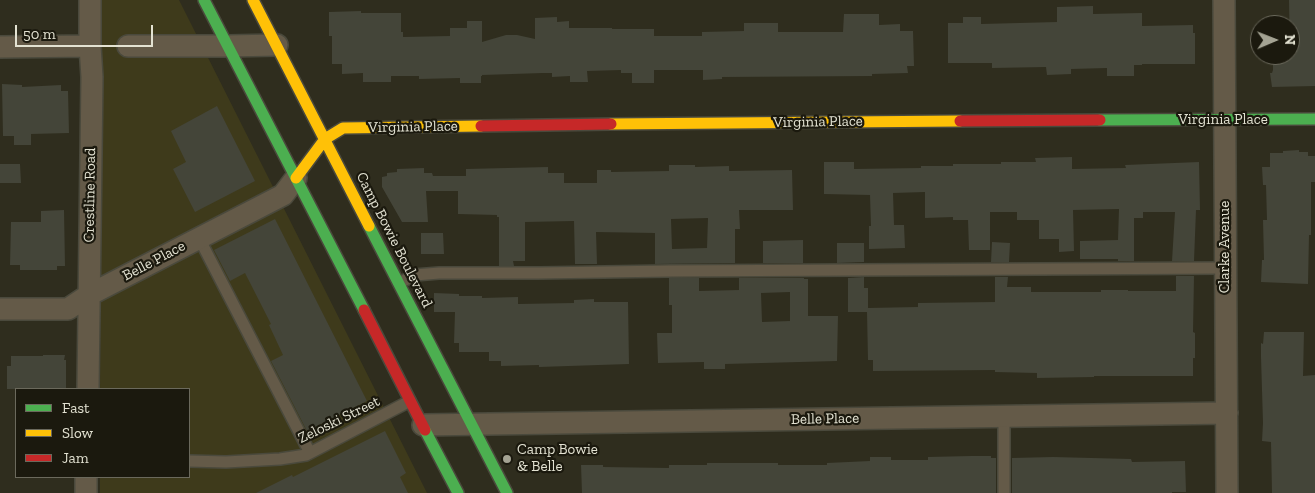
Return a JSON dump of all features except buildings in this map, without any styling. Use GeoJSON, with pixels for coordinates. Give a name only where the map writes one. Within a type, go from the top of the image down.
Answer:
{"type":"FeatureCollection","features":[{"type":"Feature","properties":{"kind":"main road"},"geometry":{"type":"LineString","coordinates":[[204,0],[458,493]]}},
{"type":"Feature","properties":{"kind":"main road","name":"Camp Bowie Boulevard"},"geometry":{"type":"LineString","coordinates":[[253,0],[508,493]]}},
{"type":"Feature","properties":{"kind":"main road","name":"Virginia Place"},"geometry":{"type":"LineString","coordinates":[[325,139],[343,128],[887,121],[1315,119]]}},
{"type":"Feature","properties":{"kind":"main road"},"geometry":{"type":"LineString","coordinates":[[296,178],[325,139]]}},
{"type":"Feature","properties":{"kind":"street","name":"Crestline Road"},"geometry":{"type":"LineString","coordinates":[[88,388],[92,77],[90,0]]}},
{"type":"Feature","properties":{"kind":"street","name":"Clarke Avenue"},"geometry":{"type":"LineString","coordinates":[[1224,0],[1227,493]]}},
{"type":"Feature","properties":{"kind":"street"},"geometry":{"type":"LineString","coordinates":[[128,46],[277,45]]}},
{"type":"Feature","properties":{"kind":"street"},"geometry":{"type":"LineString","coordinates":[[0,47],[90,46]]}},
{"type":"Feature","properties":{"kind":"street","name":"Belle Place"},"geometry":{"type":"LineString","coordinates":[[0,310],[68,309],[89,295],[283,195],[296,178]]}},
{"type":"Feature","properties":{"kind":"street","name":"Belle Place"},"geometry":{"type":"LineString","coordinates":[[422,425],[1227,413]]}},
{"type":"Feature","properties":{"kind":"street"},"geometry":{"type":"LineString","coordinates":[[86,478],[86,493]]}},
{"type":"Feature","properties":{"kind":"lane"},"geometry":{"type":"LineString","coordinates":[[199,238],[310,453]]}},
{"type":"Feature","properties":{"kind":"lane"},"geometry":{"type":"LineString","coordinates":[[399,282],[415,274],[439,273],[1226,268]]}},
{"type":"Feature","properties":{"kind":"lane","name":"Zeloski Street"},"geometry":{"type":"LineString","coordinates":[[190,461],[226,462],[280,459],[306,455],[410,401]]}},
{"type":"Feature","properties":{"kind":"lane"},"geometry":{"type":"LineString","coordinates":[[1004,417],[1004,493]]}},
{"type":"Feature","properties":{"kind":"shaded area"},"geometry":{"type":"Polygon","coordinates":[[[102,0],[179,0],[427,493],[100,493],[100,478],[190,478],[190,388],[100,388],[102,0]]]}},
{"type":"Feature","properties":{"kind":"traffic: fast"},"geometry":{"type":"LineString","coordinates":[[204,0],[364,310]]}},
{"type":"Feature","properties":{"kind":"traffic: fast"},"geometry":{"type":"LineString","coordinates":[[1100,120],[1315,119]]}},
{"type":"Feature","properties":{"kind":"traffic: fast"},"geometry":{"type":"LineString","coordinates":[[369,226],[507,493]]}},
{"type":"Feature","properties":{"kind":"traffic: fast"},"geometry":{"type":"LineString","coordinates":[[425,430],[458,493]]}},
{"type":"Feature","properties":{"kind":"traffic: slow"},"geometry":{"type":"LineString","coordinates":[[253,0],[369,226]]}},
{"type":"Feature","properties":{"kind":"traffic: slow"},"geometry":{"type":"LineString","coordinates":[[611,124],[960,121]]}},
{"type":"Feature","properties":{"kind":"traffic: slow"},"geometry":{"type":"LineString","coordinates":[[296,178],[325,139],[343,128],[481,126]]}},
{"type":"Feature","properties":{"kind":"traffic: jam"},"geometry":{"type":"LineString","coordinates":[[960,121],[1100,120]]}},
{"type":"Feature","properties":{"kind":"traffic: jam"},"geometry":{"type":"LineString","coordinates":[[481,126],[611,124]]}},
{"type":"Feature","properties":{"kind":"traffic: jam"},"geometry":{"type":"LineString","coordinates":[[364,310],[425,430]]}},
{"type":"Feature","properties":{"kind":"place","name":"Camp Bowie & Belle"},"geometry":{"type":"Point","coordinates":[507,459]}}]}
